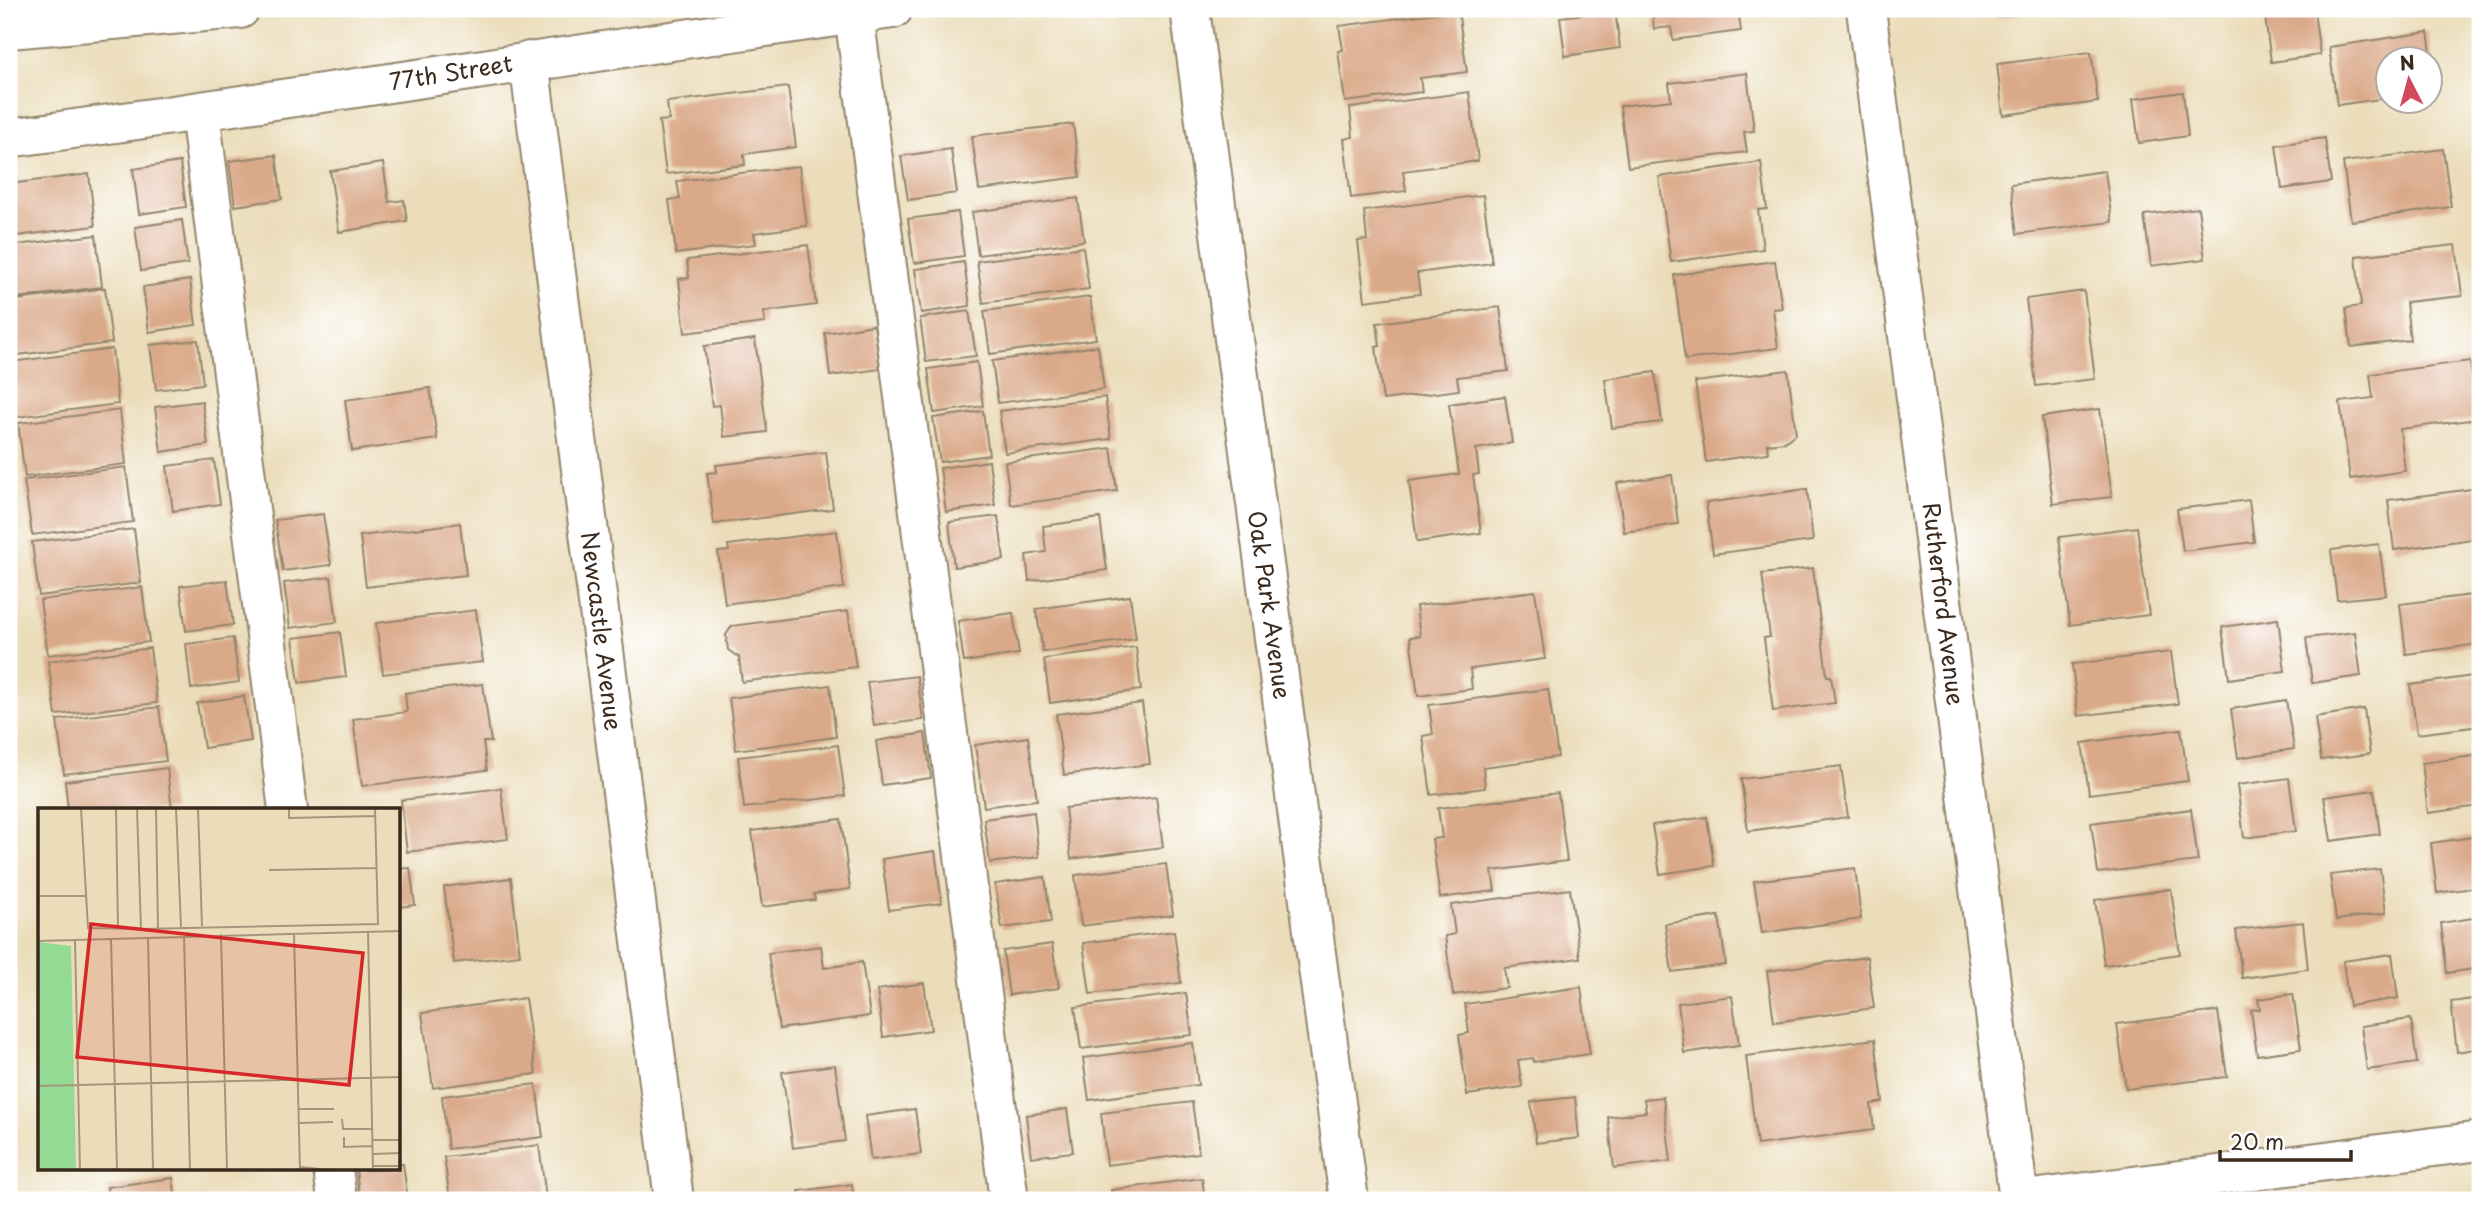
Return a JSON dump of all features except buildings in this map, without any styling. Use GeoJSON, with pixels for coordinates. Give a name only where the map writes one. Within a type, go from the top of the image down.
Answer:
{"type":"FeatureCollection","features":[{"type":"Feature","properties":{"kind":"street"},"geometry":{"type":"LineString","coordinates":[[9,29],[240,9]]}},
{"type":"Feature","properties":{"kind":"street","name":"77th Street"},"geometry":{"type":"LineString","coordinates":[[9,138],[200,113],[529,61],[893,9]]}},
{"type":"Feature","properties":{"kind":"street","name":"Oak Park Avenue"},"geometry":{"type":"LineString","coordinates":[[1190,9],[1349,1200]]}},
{"type":"Feature","properties":{"kind":"street","name":"Rutherford Avenue"},"geometry":{"type":"LineString","coordinates":[[1866,9],[2019,1200]]}},
{"type":"Feature","properties":{"kind":"street"},"geometry":{"type":"LineString","coordinates":[[854,14],[1009,1200]]}},
{"type":"Feature","properties":{"kind":"street","name":"Newcastle Avenue"},"geometry":{"type":"LineString","coordinates":[[529,61],[674,1200]]}},
{"type":"Feature","properties":{"kind":"street"},"geometry":{"type":"LineString","coordinates":[[200,113],[288,808]]}},
{"type":"Feature","properties":{"kind":"street"},"geometry":{"type":"LineString","coordinates":[[2026,1200],[2480,1141]]}},
{"type":"Feature","properties":{"kind":"street"},"geometry":{"type":"LineString","coordinates":[[333,1170],[337,1200]]}}]}
